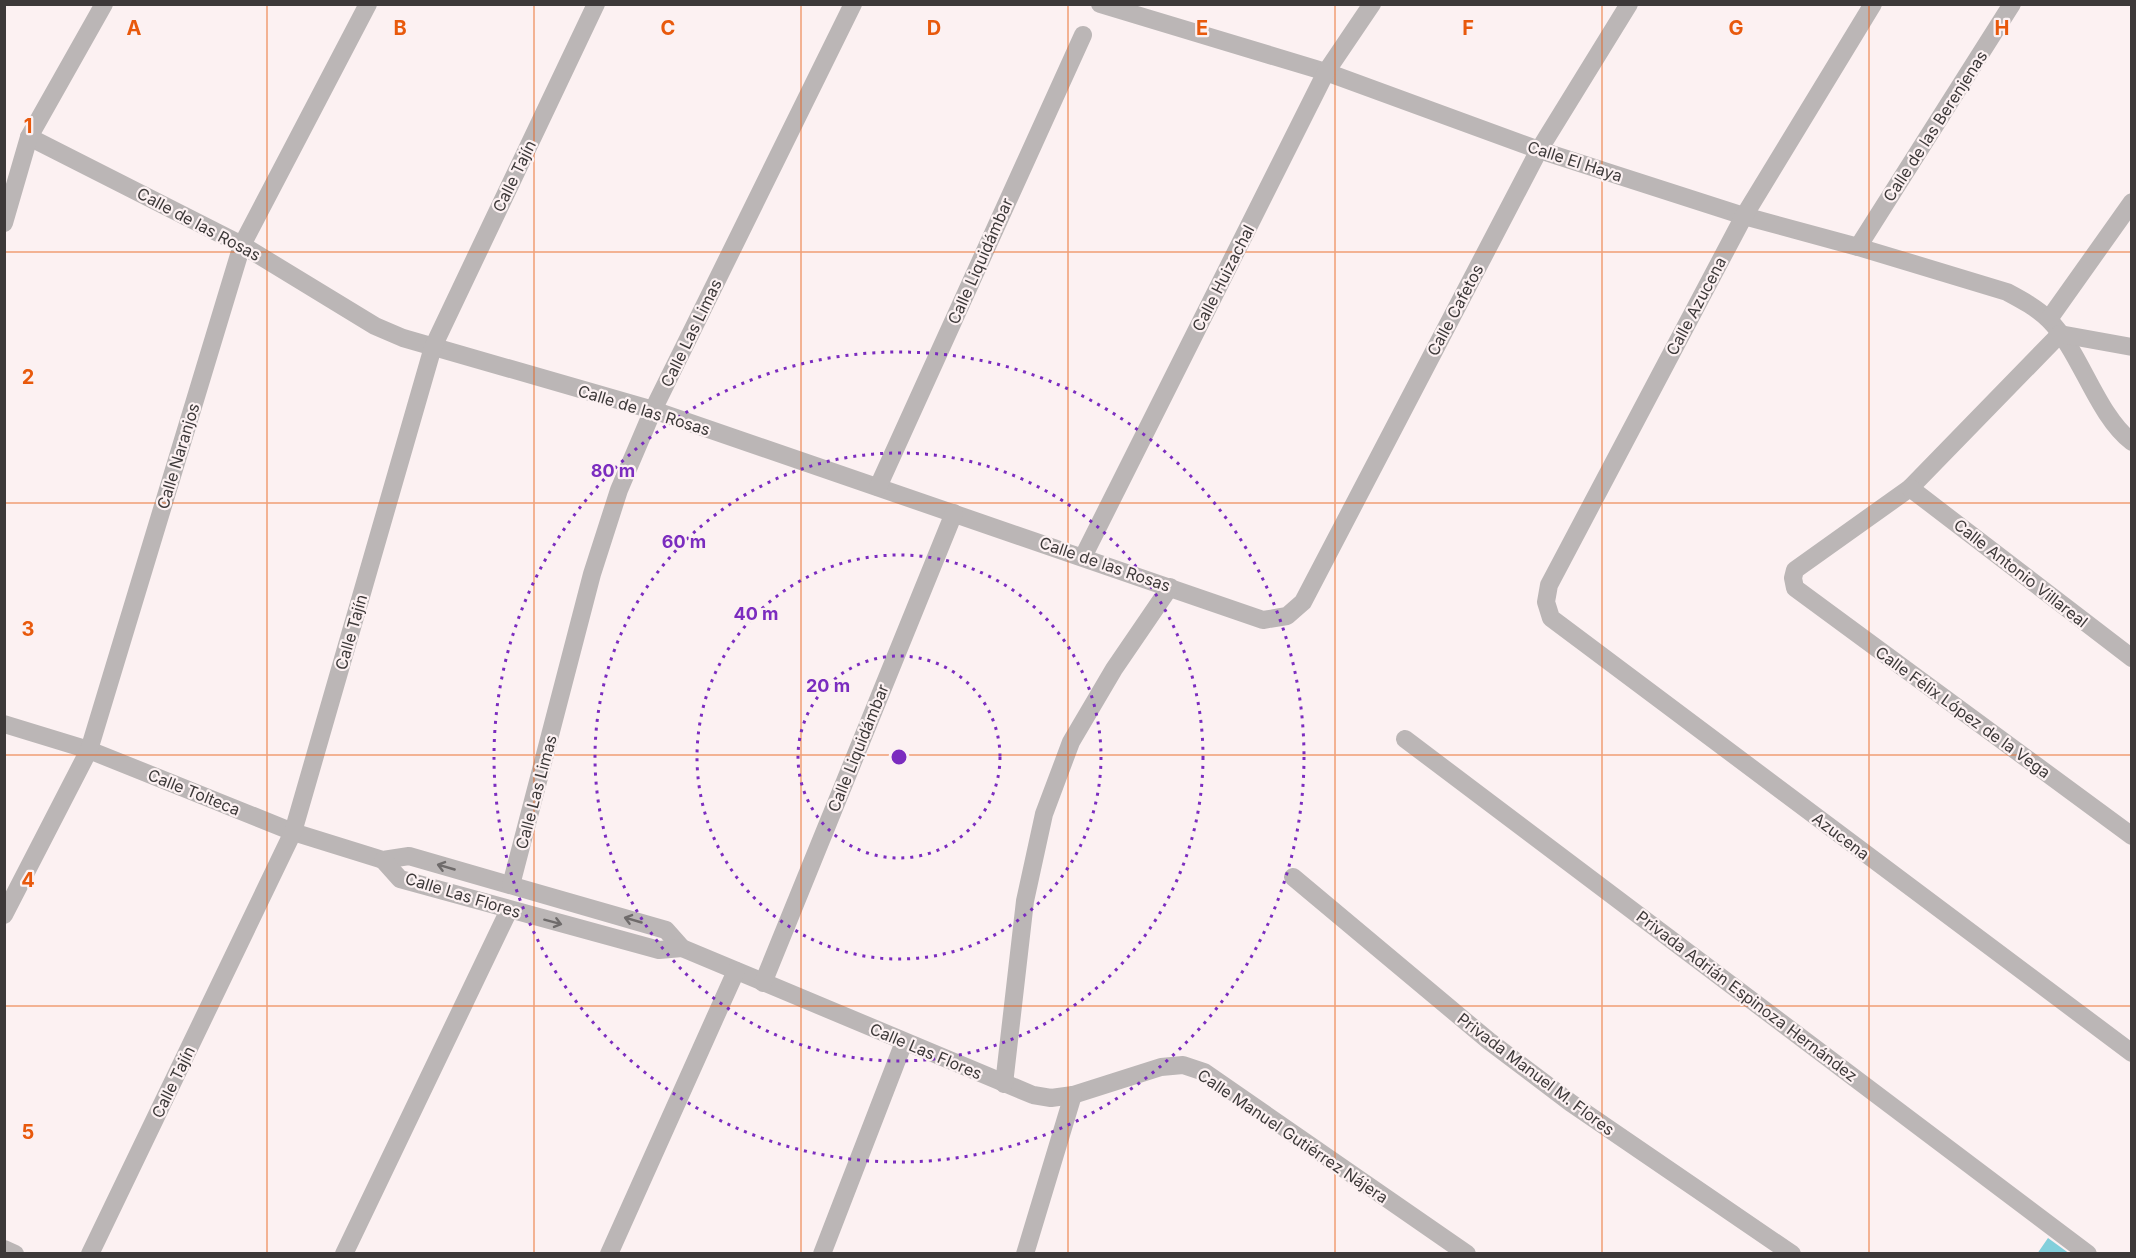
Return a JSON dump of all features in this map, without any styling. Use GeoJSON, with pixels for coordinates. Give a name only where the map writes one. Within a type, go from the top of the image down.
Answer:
{"type":"FeatureCollection","features":[{"type":"Feature","properties":{"kind":"street"},"geometry":{"type":"LineString","coordinates":[[4,223],[29,137],[104,4]]}},
{"type":"Feature","properties":{"kind":"street","name":"Calle Naranjos"},"geometry":{"type":"LineString","coordinates":[[4,915],[89,750],[242,244],[368,4]]}},
{"type":"Feature","properties":{"kind":"street","name":"Calle Tajín"},"geometry":{"type":"LineString","coordinates":[[90,1254],[293,832],[433,347],[596,4]]}},
{"type":"Feature","properties":{"kind":"street","name":"Calle Las Limas"},"geometry":{"type":"LineString","coordinates":[[511,885],[592,574],[620,490],[653,410],[853,4]]}},
{"type":"Feature","properties":{"kind":"street","name":"Calle El Haya"},"geometry":{"type":"LineString","coordinates":[[1100,4],[1326,72],[1539,150],[1744,216],[1858,247],[2007,292],[2029,304],[2049,319],[2108,413],[2132,442]]}},
{"type":"Feature","properties":{"kind":"street","name":"Calle Huizachal"},"geometry":{"type":"LineString","coordinates":[[1083,557],[1326,72],[1372,4]]}},
{"type":"Feature","properties":{"kind":"street","name":"Calle Cafetos"},"geometry":{"type":"LineString","coordinates":[[1287,616],[1303,602],[1539,150],[1629,4]]}},
{"type":"Feature","properties":{"kind":"street","name":"Calle Azucena"},"geometry":{"type":"LineString","coordinates":[[1551,618],[1546,602],[1549,585],[1744,216],[1873,4]]}},
{"type":"Feature","properties":{"kind":"street","name":"Calle de las Berenjenas"},"geometry":{"type":"LineString","coordinates":[[1858,247],[2013,4]]}},
{"type":"Feature","properties":{"kind":"street","name":"Calle Liquidámbar"},"geometry":{"type":"LineString","coordinates":[[878,488],[1083,35]]}},
{"type":"Feature","properties":{"kind":"street","name":"Calle de las Rosas"},"geometry":{"type":"LineString","coordinates":[[29,137],[242,244],[375,326],[403,338],[653,410],[1263,620],[1287,616]]}},
{"type":"Feature","properties":{"kind":"street"},"geometry":{"type":"LineString","coordinates":[[2049,319],[2132,202]]}},
{"type":"Feature","properties":{"kind":"street"},"geometry":{"type":"LineString","coordinates":[[1910,488],[2060,334],[2132,346]]}},
{"type":"Feature","properties":{"kind":"street","name":"Calle Félix López de la Vega"},"geometry":{"type":"LineString","coordinates":[[1910,488],[1796,570],[1793,578],[1795,588],[2132,836]]}},
{"type":"Feature","properties":{"kind":"street","name":"Calle Antonio Villareal"},"geometry":{"type":"LineString","coordinates":[[1910,488],[2132,658]]}},
{"type":"Feature","properties":{"kind":"street","name":"Calle Liquidámbar"},"geometry":{"type":"LineString","coordinates":[[763,983],[954,513]]}},
{"type":"Feature","properties":{"kind":"street"},"geometry":{"type":"LineString","coordinates":[[1005,1084],[1024,901],[1044,814],[1071,742],[1114,669],[1170,587]]}},
{"type":"Feature","properties":{"kind":"street","name":"Azucena"},"geometry":{"type":"LineString","coordinates":[[1551,618],[2132,1053]]}},
{"type":"Feature","properties":{"kind":"street","name":"Calle Tolteca"},"geometry":{"type":"LineString","coordinates":[[4,724],[89,750],[293,832],[383,860]]}},
{"type":"Feature","properties":{"kind":"street","name":"Privada Adrián Espinoza Hernández"},"geometry":{"type":"LineString","coordinates":[[1405,739],[2088,1254]]}},
{"type":"Feature","properties":{"kind":"street","name":"Calle Las Flores"},"geometry":{"type":"LineString","coordinates":[[383,860],[409,856],[666,930],[682,948],[1005,1084],[1033,1095],[1051,1098],[1073,1095]]}},
{"type":"Feature","properties":{"kind":"street","name":"Calle Las Flores"},"geometry":{"type":"LineString","coordinates":[[383,860],[400,879],[659,950],[682,948]]}},
{"type":"Feature","properties":{"kind":"street","name":"Privada Manuel M. Flores"},"geometry":{"type":"LineString","coordinates":[[1293,877],[1489,1041],[1562,1096],[1792,1254]]}},
{"type":"Feature","properties":{"kind":"street"},"geometry":{"type":"LineString","coordinates":[[344,1254],[509,910]]}},
{"type":"Feature","properties":{"kind":"street"},"geometry":{"type":"LineString","coordinates":[[609,1254],[736,971]]}},
{"type":"Feature","properties":{"kind":"street"},"geometry":{"type":"LineString","coordinates":[[822,1254],[904,1042]]}},
{"type":"Feature","properties":{"kind":"street","name":"Calle Manuel Gutiérrez Nájera"},"geometry":{"type":"LineString","coordinates":[[1073,1095],[1161,1067],[1183,1065],[1204,1072],[1467,1254]]}},
{"type":"Feature","properties":{"kind":"street"},"geometry":{"type":"LineString","coordinates":[[1025,1254],[1073,1095]]}},
{"type":"Feature","properties":{"kind":"street"},"geometry":{"type":"LineString","coordinates":[[4,1250],[15,1254]]}},
{"type":"Feature","properties":{"kind":"building"},"geometry":{"type":"Polygon","coordinates":[[[2048,1238],[2070,1254],[2037,1254],[2048,1238]]]}}]}
